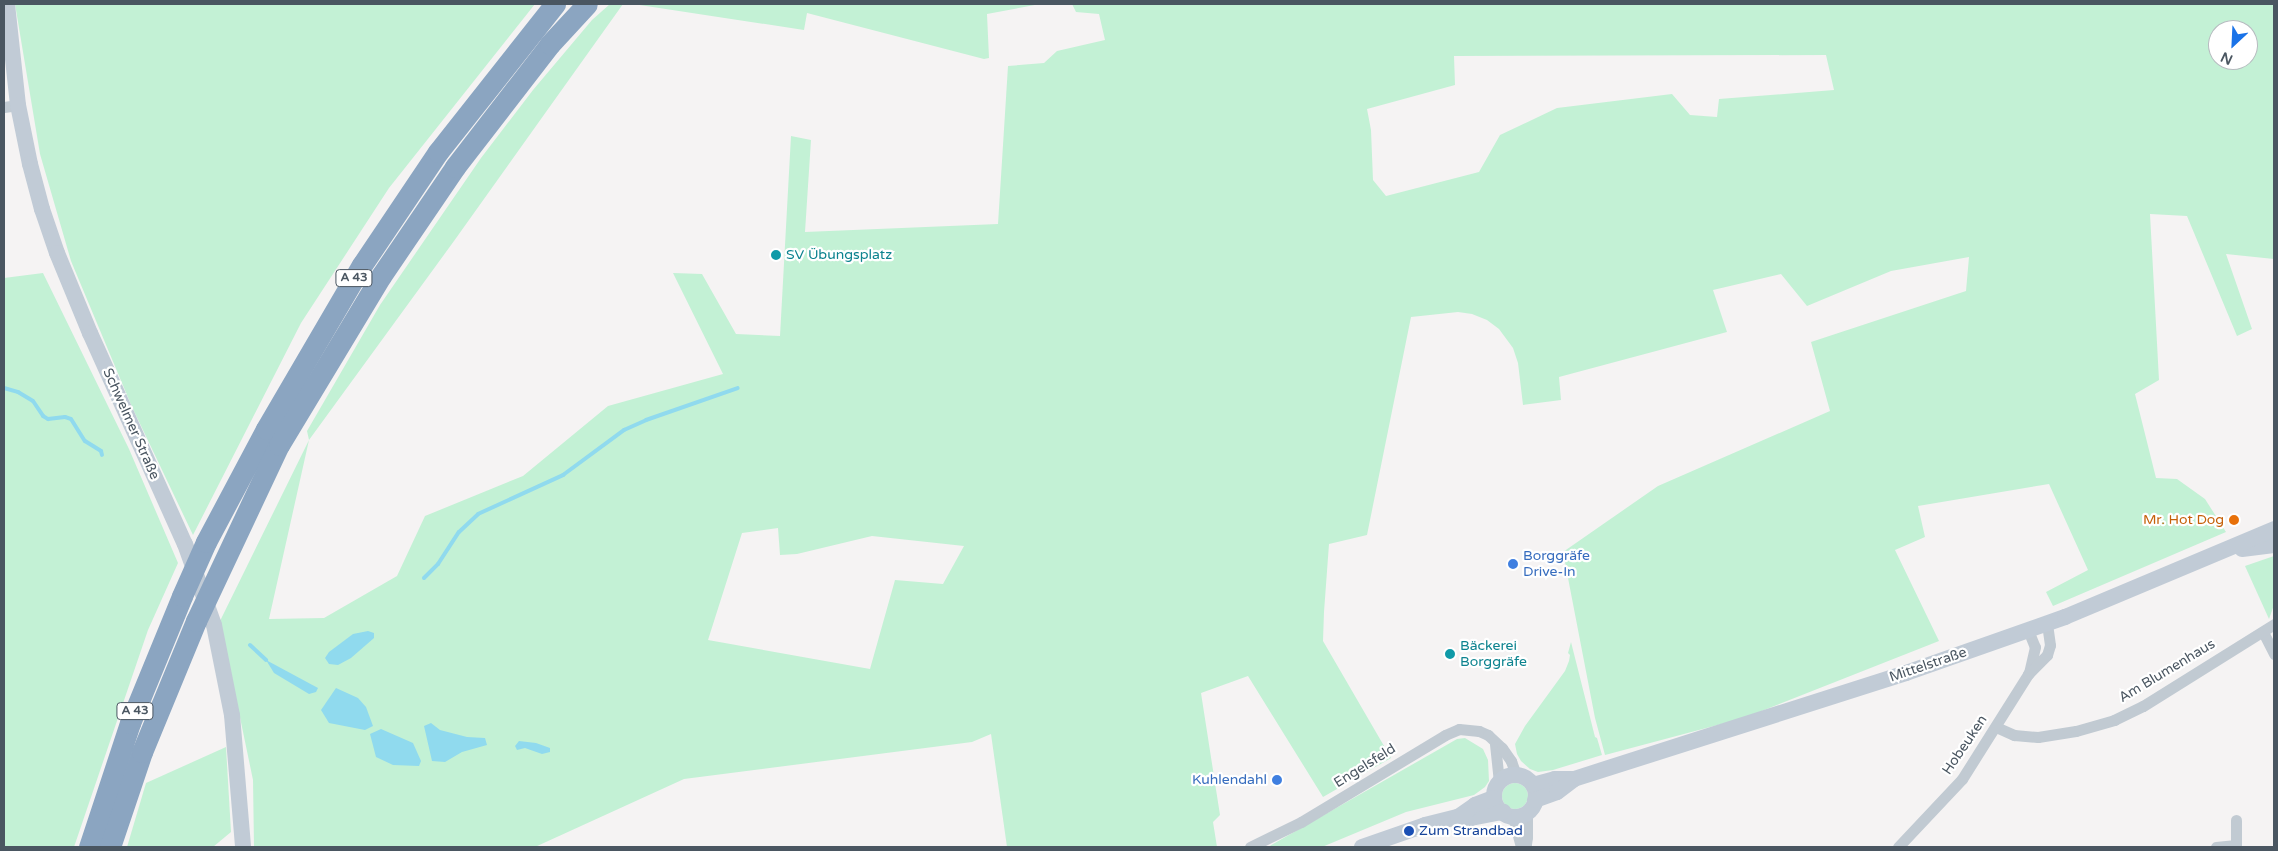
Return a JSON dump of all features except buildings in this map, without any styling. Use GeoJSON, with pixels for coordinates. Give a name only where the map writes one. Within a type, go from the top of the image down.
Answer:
{"type":"FeatureCollection","features":[{"type":"Feature","properties":{"kind":"highway","name":"A 43"},"geometry":{"type":"LineString","coordinates":[[89,847],[130,723],[182,596],[206,542],[300,368],[362,265],[438,152],[555,4]]}},
{"type":"Feature","properties":{"kind":"highway","name":"A 43"},"geometry":{"type":"LineString","coordinates":[[110,847],[142,752],[196,621],[280,445],[381,276],[455,167],[550,44],[587,4]]}},
{"type":"Feature","properties":{"kind":"main road","name":"Schwelmer Straße"},"geometry":{"type":"LineString","coordinates":[[7,4],[11,106],[57,253],[90,334],[185,544],[214,625],[232,715],[243,847]]}},
{"type":"Feature","properties":{"kind":"main road","name":"Mittelstraße"},"geometry":{"type":"LineString","coordinates":[[1362,847],[1426,824],[1458,816],[1475,805],[1517,804],[1555,779],[1574,779],[1768,719],[2028,630],[2222,552],[2274,529]]}},
{"type":"Feature","properties":{"kind":"main road"},"geometry":{"type":"LineString","coordinates":[[2222,552],[2274,545]]}},
{"type":"Feature","properties":{"kind":"main road"},"geometry":{"type":"LineString","coordinates":[[1516,775],[1526,778],[1517,804],[1500,782],[1507,776],[1516,775]]}},
{"type":"Feature","properties":{"kind":"street","name":"Hobeuken"},"geometry":{"type":"LineString","coordinates":[[1899,847],[1962,779],[2028,674],[2047,655],[2050,645],[2047,623]]}},
{"type":"Feature","properties":{"kind":"street","name":"Am Blumenhaus"},"geometry":{"type":"LineString","coordinates":[[1996,726],[2014,734],[2038,737],[2076,731],[2114,720],[2143,706],[2213,660],[2274,624]]}},
{"type":"Feature","properties":{"kind":"street","name":"Hobeuken"},"geometry":{"type":"LineString","coordinates":[[2028,630],[2035,647],[2028,674]]}},
{"type":"Feature","properties":{"kind":"street"},"geometry":{"type":"LineString","coordinates":[[2263,632],[2274,654]]}},
{"type":"Feature","properties":{"kind":"street","name":"Engelsfeld"},"geometry":{"type":"LineString","coordinates":[[1250,847],[1300,822],[1452,732],[1468,728],[1479,730],[1488,736],[1502,748],[1511,761],[1516,775]]}},
{"type":"Feature","properties":{"kind":"street"},"geometry":{"type":"LineString","coordinates":[[1496,744],[1500,782]]}},
{"type":"Feature","properties":{"kind":"street"},"geometry":{"type":"LineString","coordinates":[[1517,804],[1522,847]]}},
{"type":"Feature","properties":{"kind":"street"},"geometry":{"type":"LineString","coordinates":[[2216,847],[2236,845],[2236,820]]}},
{"type":"Feature","properties":{"kind":"green space"},"geometry":{"type":"Polygon","coordinates":[[[15,4],[535,4],[389,188],[301,323],[193,535],[132,407],[71,261],[40,154],[15,4]]]}},
{"type":"Feature","properties":{"kind":"green space"},"geometry":{"type":"Polygon","coordinates":[[[610,4],[623,4],[309,440],[307,431],[380,305],[481,158],[533,90],[592,20],[610,4]]]}},
{"type":"Feature","properties":{"kind":"green space"},"geometry":{"type":"Polygon","coordinates":[[[633,4],[1040,4],[987,14],[989,58],[984,59],[807,13],[804,30],[633,4]]]}},
{"type":"Feature","properties":{"kind":"green space"},"geometry":{"type":"Polygon","coordinates":[[[1072,4],[2274,4],[2274,259],[2226,254],[2252,329],[2237,336],[2187,216],[2150,214],[2159,380],[2135,394],[2156,478],[2177,479],[2205,499],[2226,532],[2053,606],[2046,592],[2088,570],[2049,484],[1918,506],[1925,537],[1895,550],[1939,641],[1744,718],[1605,755],[1595,718],[1563,552],[1658,486],[1830,411],[1811,342],[1966,291],[1969,257],[1891,271],[1807,306],[1781,274],[1713,290],[1727,332],[1559,377],[1561,400],[1523,405],[1518,363],[1513,348],[1499,329],[1487,320],[1472,314],[1458,312],[1411,317],[1367,535],[1329,544],[1324,612],[1323,641],[1391,758],[1323,797],[1248,676],[1201,693],[1220,815],[1213,822],[1217,847],[1007,847],[991,734],[972,742],[684,779],[535,847],[254,847],[253,780],[220,621],[309,440],[269,619],[324,618],[397,576],[425,516],[523,476],[608,406],[723,374],[673,273],[702,274],[736,334],[780,336],[791,136],[811,140],[805,232],[998,224],[1008,66],[1044,63],[1057,51],[1105,40],[1099,14],[1076,12],[1072,4]],[[1826,55],[1454,56],[1455,85],[1367,109],[1371,130],[1373,180],[1386,196],[1479,172],[1500,135],[1557,108],[1672,94],[1690,115],[1717,117],[1719,99],[1834,90],[1826,55]],[[778,528],[742,533],[708,640],[870,669],[895,580],[943,584],[964,546],[872,536],[797,554],[780,555],[778,528]]]}},
{"type":"Feature","properties":{"kind":"green space"},"geometry":{"type":"Polygon","coordinates":[[[43,273],[129,449],[178,563],[148,630],[74,847],[4,847],[4,278],[43,273]]]}},
{"type":"Feature","properties":{"kind":"green space"},"geometry":{"type":"Polygon","coordinates":[[[2274,556],[2274,605],[2269,619],[2245,566],[2274,556]]]}},
{"type":"Feature","properties":{"kind":"green space"},"geometry":{"type":"Polygon","coordinates":[[[1571,642],[1595,737],[1597,738],[1602,755],[1553,770],[1538,772],[1530,769],[1521,761],[1515,744],[1525,726],[1565,671],[1569,661],[1570,655],[1568,653],[1571,642]]]}},
{"type":"Feature","properties":{"kind":"green space"},"geometry":{"type":"Polygon","coordinates":[[[1465,738],[1483,749],[1488,760],[1489,781],[1485,787],[1474,795],[1406,812],[1322,847],[1268,847],[1457,739],[1465,738]]]}},
{"type":"Feature","properties":{"kind":"green space"},"geometry":{"type":"Polygon","coordinates":[[[226,747],[231,832],[213,847],[127,847],[146,783],[226,747]]]}},
{"type":"Feature","properties":{"kind":"green space"},"geometry":{"type":"Polygon","coordinates":[[[1515,783],[1524,787],[1528,796],[1524,805],[1515,809],[1506,805],[1502,796],[1506,787],[1515,783]]]}},
{"type":"Feature","properties":{"kind":"water"},"geometry":{"type":"Polygon","coordinates":[[[368,631],[374,633],[374,638],[351,658],[338,665],[329,664],[325,658],[329,652],[353,634],[368,631]]]}},
{"type":"Feature","properties":{"kind":"water"},"geometry":{"type":"Polygon","coordinates":[[[266,660],[318,688],[316,692],[309,694],[274,673],[266,660]]]}},
{"type":"Feature","properties":{"kind":"water"},"geometry":{"type":"Polygon","coordinates":[[[336,688],[358,698],[366,707],[373,726],[365,730],[329,723],[321,710],[336,688]]]}},
{"type":"Feature","properties":{"kind":"water"},"geometry":{"type":"Polygon","coordinates":[[[431,723],[440,730],[467,737],[485,738],[487,745],[462,752],[445,762],[432,761],[424,726],[431,723]]]}},
{"type":"Feature","properties":{"kind":"water"},"geometry":{"type":"Polygon","coordinates":[[[381,729],[413,743],[421,761],[419,766],[393,765],[376,757],[370,734],[381,729]]]}},
{"type":"Feature","properties":{"kind":"water"},"geometry":{"type":"Polygon","coordinates":[[[519,741],[536,743],[550,748],[550,752],[542,754],[525,748],[517,750],[515,746],[519,741]]]}},
{"type":"Feature","properties":{"kind":"waterway"},"geometry":{"type":"LineString","coordinates":[[4,388],[18,392],[33,401],[43,416],[48,419],[65,417],[71,419],[85,441],[101,451],[102,455]]}},
{"type":"Feature","properties":{"kind":"waterway"},"geometry":{"type":"LineString","coordinates":[[424,578],[438,564],[459,532],[478,514],[563,475],[624,430],[646,420],[738,388]]}},
{"type":"Feature","properties":{"kind":"waterway"},"geometry":{"type":"LineString","coordinates":[[250,645],[266,660]]}},
{"type":"Feature","properties":{"kind":"place","name":"SV Übungsplatz"},"geometry":{"type":"Point","coordinates":[776,255]}},
{"type":"Feature","properties":{"kind":"place","name":"Mr. Hot Dog"},"geometry":{"type":"Point","coordinates":[2234,520]}},
{"type":"Feature","properties":{"kind":"place","name":"Borggräfe Drive-In"},"geometry":{"type":"Point","coordinates":[1513,564]}},
{"type":"Feature","properties":{"kind":"place","name":"Bäckerei Borggräfe"},"geometry":{"type":"Point","coordinates":[1450,654]}},
{"type":"Feature","properties":{"kind":"place","name":"Kuhlendahl"},"geometry":{"type":"Point","coordinates":[1277,780]}},
{"type":"Feature","properties":{"kind":"place","name":"Zum Strandbad"},"geometry":{"type":"Point","coordinates":[1409,831]}}]}
